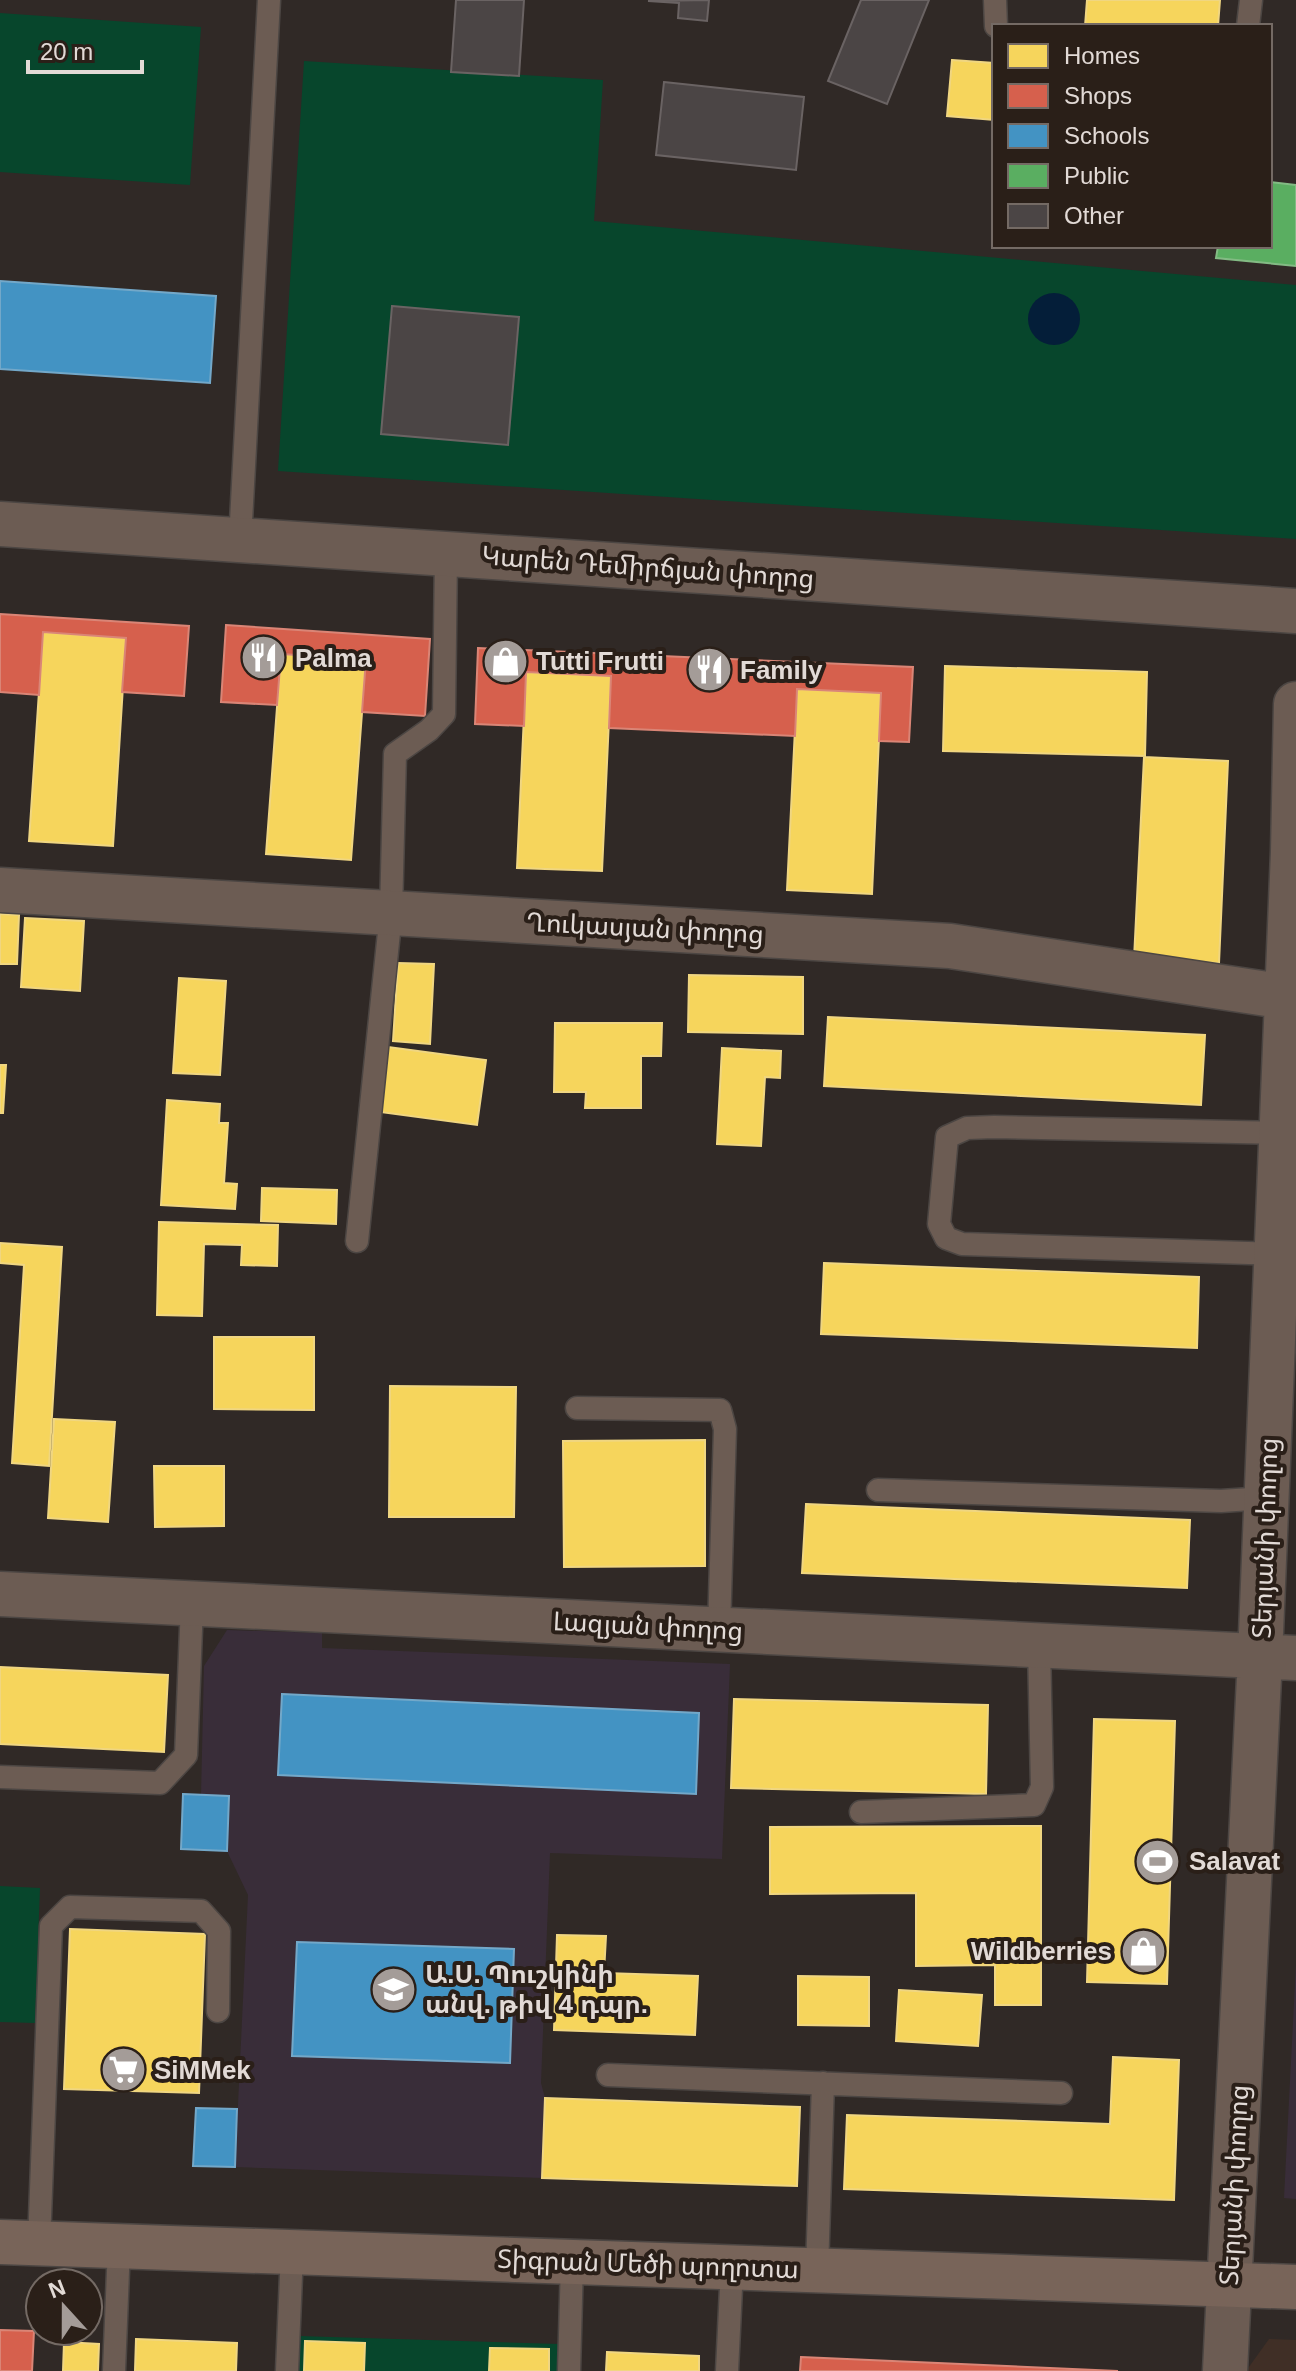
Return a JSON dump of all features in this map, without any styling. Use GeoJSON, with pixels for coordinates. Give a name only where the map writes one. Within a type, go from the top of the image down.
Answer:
{"type":"FeatureCollection","features":[{"type":"Feature","properties":{"kind":"main road","name":"Տիգրան Մեծի պողոտա"},"geometry":{"type":"LineString","coordinates":[[20,2243],[1296,2287]]}},
{"type":"Feature","properties":{"kind":"street","name":"Կարեն Դեմիրճյան փողոց"},"geometry":{"type":"LineString","coordinates":[[0,524],[1296,611]]}},
{"type":"Feature","properties":{"kind":"street","name":"Տերյանի փողոց"},"geometry":{"type":"LineString","coordinates":[[1225,2371],[1228,2284],[1278,1658],[1266,1498],[1277,1254],[1288,1193],[1282,1133],[1296,704]]}},
{"type":"Feature","properties":{"kind":"street","name":"Ղուկասյան փողոց"},"geometry":{"type":"LineString","coordinates":[[0,890],[950,946],[1287,997]]}},
{"type":"Feature","properties":{"kind":"street","name":"Լազյան փողոց"},"geometry":{"type":"LineString","coordinates":[[0,1594],[1278,1658]]}},
{"type":"Feature","properties":{"kind":"lane"},"geometry":{"type":"LineString","coordinates":[[240,540],[269,0]]}},
{"type":"Feature","properties":{"kind":"lane"},"geometry":{"type":"LineString","coordinates":[[995,0],[996,24]]}},
{"type":"Feature","properties":{"kind":"lane"},"geometry":{"type":"LineString","coordinates":[[1248,24],[1251,0]]}},
{"type":"Feature","properties":{"kind":"lane"},"geometry":{"type":"LineString","coordinates":[[357,1241],[391,913],[395,754],[429,730],[444,714],[446,554]]}},
{"type":"Feature","properties":{"kind":"lane"},"geometry":{"type":"LineString","coordinates":[[1277,1254],[962,1244],[946,1238],[939,1224],[947,1137],[967,1128],[1282,1133]]}},
{"type":"Feature","properties":{"kind":"lane"},"geometry":{"type":"LineString","coordinates":[[577,1408],[720,1410],[725,1429],[719,1630]]}},
{"type":"Feature","properties":{"kind":"lane"},"geometry":{"type":"LineString","coordinates":[[878,1490],[1221,1501],[1266,1498]]}},
{"type":"Feature","properties":{"kind":"lane"},"geometry":{"type":"LineString","coordinates":[[0,1777],[160,1783],[186,1755],[192,1604]]}},
{"type":"Feature","properties":{"kind":"lane"},"geometry":{"type":"LineString","coordinates":[[861,1812],[1034,1805],[1042,1787],[1039,1646]]}},
{"type":"Feature","properties":{"kind":"lane"},"geometry":{"type":"LineString","coordinates":[[20,2243],[51,1926],[70,1907],[201,1911],[219,1931],[218,2011]]}},
{"type":"Feature","properties":{"kind":"lane"},"geometry":{"type":"LineString","coordinates":[[608,2075],[1061,2093]]}},
{"type":"Feature","properties":{"kind":"lane"},"geometry":{"type":"LineString","coordinates":[[817,2270],[823,2083]]}},
{"type":"Feature","properties":{"kind":"lane"},"geometry":{"type":"LineString","coordinates":[[114,2371],[119,2246]]}},
{"type":"Feature","properties":{"kind":"lane"},"geometry":{"type":"LineString","coordinates":[[287,2371],[292,2252]]}},
{"type":"Feature","properties":{"kind":"lane"},"geometry":{"type":"LineString","coordinates":[[569,2371],[572,2262]]}},
{"type":"Feature","properties":{"kind":"lane"},"geometry":{"type":"LineString","coordinates":[[727,2371],[732,2267]]}},
{"type":"Feature","properties":{"kind":"shaded area","name":"Ա.Ս. Պուշկինի անվ. թիվ 4 դպր."},"geometry":{"type":"Polygon","coordinates":[[[227,1630],[322,1633],[322,1648],[730,1664],[722,1859],[550,1853],[541,2083],[545,2098],[542,2178],[235,2167],[248,1895],[227,1851],[229,1796],[201,1795],[204,1666],[227,1630]]]}},
{"type":"Feature","properties":{"kind":"shaded area"},"geometry":{"type":"Polygon","coordinates":[[[1296,1964],[1296,2199],[1284,2198],[1296,1964]]]}},
{"type":"Feature","properties":{"kind":"shaded area"},"geometry":{"type":"Polygon","coordinates":[[[1269,2339],[1296,2340],[1296,2371],[1246,2371],[1269,2339]]]}},
{"type":"Feature","properties":{"kind":"green space"},"geometry":{"type":"Polygon","coordinates":[[[0,13],[201,27],[190,185],[0,172],[0,13]]]}},
{"type":"Feature","properties":{"kind":"green space"},"geometry":{"type":"Polygon","coordinates":[[[304,61],[603,80],[594,221],[1296,285],[1296,539],[278,471],[304,61]]]}},
{"type":"Feature","properties":{"kind":"green space"},"geometry":{"type":"Polygon","coordinates":[[[0,1886],[40,1888],[35,2023],[0,2022],[0,1886]]]}},
{"type":"Feature","properties":{"kind":"green space"},"geometry":{"type":"Polygon","coordinates":[[[299,2336],[559,2344],[558,2371],[298,2371],[299,2336]]]}},
{"type":"Feature","properties":{"kind":"water"},"geometry":{"type":"Polygon","coordinates":[[[1054,293],[1072,301],[1080,319],[1072,337],[1054,345],[1036,337],[1028,319],[1036,301],[1054,293]]]}},
{"type":"Feature","properties":{"kind":"building: Homes"},"geometry":{"type":"Polygon","coordinates":[[[1087,0],[1220,0],[1218,24],[1085,24],[1087,0]]]}},
{"type":"Feature","properties":{"kind":"building: Homes"},"geometry":{"type":"Polygon","coordinates":[[[952,60],[992,63],[992,120],[947,116],[952,60]]]}},
{"type":"Feature","properties":{"kind":"building: Homes"},"geometry":{"type":"Polygon","coordinates":[[[43,632],[126,638],[113,846],[29,841],[43,632]]]}},
{"type":"Feature","properties":{"kind":"building: Homes"},"geometry":{"type":"Polygon","coordinates":[[[281,654],[366,659],[351,860],[266,854],[281,654]]]}},
{"type":"Feature","properties":{"kind":"building: Homes"},"geometry":{"type":"Polygon","coordinates":[[[945,666],[1147,672],[1145,756],[943,751],[945,666]]]}},
{"type":"Feature","properties":{"kind":"building: Homes"},"geometry":{"type":"Polygon","coordinates":[[[526,672],[611,676],[602,871],[517,868],[526,672]]]}},
{"type":"Feature","properties":{"kind":"building: Homes"},"geometry":{"type":"Polygon","coordinates":[[[797,689],[881,693],[872,894],[787,890],[797,689]]]}},
{"type":"Feature","properties":{"kind":"building: Homes"},"geometry":{"type":"Polygon","coordinates":[[[1144,757],[1228,761],[1219,963],[1134,959],[1144,757]]]}},
{"type":"Feature","properties":{"kind":"building: Homes"},"geometry":{"type":"Polygon","coordinates":[[[0,914],[19,915],[17,964],[0,964],[0,914]]]}},
{"type":"Feature","properties":{"kind":"building: Homes"},"geometry":{"type":"Polygon","coordinates":[[[25,918],[84,921],[80,991],[21,987],[25,918]]]}},
{"type":"Feature","properties":{"kind":"building: Homes"},"geometry":{"type":"Polygon","coordinates":[[[398,963],[434,964],[430,1044],[393,1041],[398,963]]]}},
{"type":"Feature","properties":{"kind":"building: Homes"},"geometry":{"type":"Polygon","coordinates":[[[689,975],[803,977],[803,1034],[688,1032],[689,975]]]}},
{"type":"Feature","properties":{"kind":"building: Homes"},"geometry":{"type":"Polygon","coordinates":[[[179,978],[226,981],[220,1075],[173,1073],[179,978]]]}},
{"type":"Feature","properties":{"kind":"building: Homes"},"geometry":{"type":"Polygon","coordinates":[[[828,1017],[1205,1035],[1201,1105],[824,1086],[828,1017]]]}},
{"type":"Feature","properties":{"kind":"building: Homes"},"geometry":{"type":"Polygon","coordinates":[[[555,1023],[662,1023],[661,1056],[641,1056],[641,1108],[585,1108],[586,1092],[554,1092],[555,1023]]]}},
{"type":"Feature","properties":{"kind":"building: Homes"},"geometry":{"type":"Polygon","coordinates":[[[388,1047],[486,1060],[477,1125],[380,1112],[388,1047]]]}},
{"type":"Feature","properties":{"kind":"building: Homes"},"geometry":{"type":"Polygon","coordinates":[[[722,1048],[781,1051],[780,1078],[765,1077],[761,1146],[717,1144],[722,1048]]]}},
{"type":"Feature","properties":{"kind":"building: Homes"},"geometry":{"type":"Polygon","coordinates":[[[0,1065],[6,1065],[3,1113],[0,1113],[0,1065]]]}},
{"type":"Feature","properties":{"kind":"building: Homes"},"geometry":{"type":"Polygon","coordinates":[[[167,1100],[220,1104],[219,1123],[228,1123],[224,1183],[237,1184],[235,1209],[161,1205],[167,1100]]]}},
{"type":"Feature","properties":{"kind":"building: Homes"},"geometry":{"type":"Polygon","coordinates":[[[262,1188],[337,1190],[336,1224],[261,1221],[262,1188]]]}},
{"type":"Feature","properties":{"kind":"building: Homes"},"geometry":{"type":"Polygon","coordinates":[[[159,1222],[278,1225],[277,1266],[241,1265],[242,1245],[204,1244],[202,1316],[157,1315],[159,1222]]]}},
{"type":"Feature","properties":{"kind":"building: Homes"},"geometry":{"type":"Polygon","coordinates":[[[0,1243],[62,1247],[49,1466],[12,1463],[24,1265],[0,1263],[0,1243]]]}},
{"type":"Feature","properties":{"kind":"building: Homes"},"geometry":{"type":"Polygon","coordinates":[[[824,1263],[1199,1277],[1197,1348],[821,1334],[824,1263]]]}},
{"type":"Feature","properties":{"kind":"building: Homes"},"geometry":{"type":"Polygon","coordinates":[[[214,1337],[314,1337],[314,1410],[214,1409],[214,1337]]]}},
{"type":"Feature","properties":{"kind":"building: Homes"},"geometry":{"type":"Polygon","coordinates":[[[390,1386],[516,1387],[514,1517],[389,1517],[390,1386]]]}},
{"type":"Feature","properties":{"kind":"building: Homes"},"geometry":{"type":"Polygon","coordinates":[[[54,1419],[115,1422],[108,1522],[48,1518],[54,1419]]]}},
{"type":"Feature","properties":{"kind":"building: Homes"},"geometry":{"type":"Polygon","coordinates":[[[705,1440],[705,1566],[564,1567],[563,1441],[705,1440]]]}},
{"type":"Feature","properties":{"kind":"building: Homes"},"geometry":{"type":"Polygon","coordinates":[[[154,1466],[224,1466],[224,1526],[155,1527],[154,1466]]]}},
{"type":"Feature","properties":{"kind":"building: Homes"},"geometry":{"type":"Polygon","coordinates":[[[806,1504],[1190,1520],[1187,1588],[802,1573],[806,1504]]]}},
{"type":"Feature","properties":{"kind":"building: Homes"},"geometry":{"type":"Polygon","coordinates":[[[0,1667],[168,1675],[164,1752],[0,1744],[0,1667]]]}},
{"type":"Feature","properties":{"kind":"building: Homes"},"geometry":{"type":"Polygon","coordinates":[[[734,1699],[988,1705],[986,1794],[731,1788],[734,1699]]]}},
{"type":"Feature","properties":{"kind":"building: Homes"},"geometry":{"type":"Polygon","coordinates":[[[1094,1719],[1175,1721],[1167,1984],[1087,1982],[1094,1719]]]}},
{"type":"Feature","properties":{"kind":"building: Homes"},"geometry":{"type":"Polygon","coordinates":[[[1041,1826],[1041,2005],[995,2005],[995,1965],[916,1966],[916,1893],[770,1894],[770,1827],[1041,1826]]]}},
{"type":"Feature","properties":{"kind":"building: Homes"},"geometry":{"type":"Polygon","coordinates":[[[70,1929],[205,1934],[199,2093],[64,2089],[70,1929]]]}},
{"type":"Feature","properties":{"kind":"building: Homes"},"geometry":{"type":"Polygon","coordinates":[[[557,1935],[606,1936],[604,1973],[698,1976],[695,2035],[554,2030],[557,1935]]]}},
{"type":"Feature","properties":{"kind":"building: Homes"},"geometry":{"type":"Polygon","coordinates":[[[798,1976],[869,1977],[869,2026],[798,2025],[798,1976]]]}},
{"type":"Feature","properties":{"kind":"building: Homes"},"geometry":{"type":"Polygon","coordinates":[[[899,1990],[982,1995],[978,2046],[896,2041],[899,1990]]]}},
{"type":"Feature","properties":{"kind":"building: Homes"},"geometry":{"type":"Polygon","coordinates":[[[1113,2057],[1179,2060],[1174,2200],[844,2189],[847,2115],[1110,2124],[1113,2057]]]}},
{"type":"Feature","properties":{"kind":"building: Homes"},"geometry":{"type":"Polygon","coordinates":[[[545,2098],[800,2107],[797,2186],[542,2178],[545,2098]]]}},
{"type":"Feature","properties":{"kind":"building: Homes"},"geometry":{"type":"Polygon","coordinates":[[[136,2339],[237,2343],[236,2371],[135,2371],[136,2339]]]}},
{"type":"Feature","properties":{"kind":"building: Homes"},"geometry":{"type":"Polygon","coordinates":[[[305,2341],[365,2343],[364,2371],[304,2371],[305,2341]]]}},
{"type":"Feature","properties":{"kind":"building: Homes"},"geometry":{"type":"Polygon","coordinates":[[[64,2347],[99,2347],[98,2371],[63,2371],[64,2347]]]}},
{"type":"Feature","properties":{"kind":"building: Homes"},"geometry":{"type":"Polygon","coordinates":[[[490,2348],[549,2349],[549,2371],[489,2371],[490,2348]]]}},
{"type":"Feature","properties":{"kind":"building: Homes"},"geometry":{"type":"Polygon","coordinates":[[[607,2352],[699,2356],[699,2371],[606,2371],[607,2352]]]}},
{"type":"Feature","properties":{"kind":"building: Shops"},"geometry":{"type":"Polygon","coordinates":[[[0,614],[189,626],[184,696],[122,692],[126,638],[43,632],[39,695],[0,692],[0,614]]]}},
{"type":"Feature","properties":{"kind":"building: Shops"},"geometry":{"type":"Polygon","coordinates":[[[226,625],[430,639],[425,716],[362,712],[366,659],[281,654],[277,705],[221,702],[226,625]]]}},
{"type":"Feature","properties":{"kind":"building: Shops"},"geometry":{"type":"Polygon","coordinates":[[[478,648],[913,667],[909,742],[879,741],[881,693],[797,689],[795,736],[609,728],[611,676],[526,672],[524,726],[475,724],[478,648]]]}},
{"type":"Feature","properties":{"kind":"building: Shops"},"geometry":{"type":"Polygon","coordinates":[[[0,2330],[24,2331],[24,2347],[33,2347],[32,2371],[0,2371],[0,2330]]]}},
{"type":"Feature","properties":{"kind":"building: Shops"},"geometry":{"type":"Polygon","coordinates":[[[801,2357],[1118,2371],[800,2371],[801,2357]]]}},
{"type":"Feature","properties":{"kind":"building: Schools"},"geometry":{"type":"Polygon","coordinates":[[[0,281],[216,296],[210,383],[0,369],[0,281]]]}},
{"type":"Feature","properties":{"kind":"building: Schools"},"geometry":{"type":"Polygon","coordinates":[[[282,1694],[699,1713],[696,1794],[278,1775],[282,1694]]]}},
{"type":"Feature","properties":{"kind":"building: Schools"},"geometry":{"type":"Polygon","coordinates":[[[183,1794],[229,1796],[227,1851],[181,1849],[183,1794]]]}},
{"type":"Feature","properties":{"kind":"building: Schools"},"geometry":{"type":"Polygon","coordinates":[[[297,1942],[514,1949],[510,2063],[292,2056],[297,1942]]]}},
{"type":"Feature","properties":{"kind":"building: Schools"},"geometry":{"type":"Polygon","coordinates":[[[196,2108],[237,2109],[235,2167],[193,2166],[196,2108]]]}},
{"type":"Feature","properties":{"kind":"building: Public"},"geometry":{"type":"Polygon","coordinates":[[[1272,182],[1296,185],[1296,266],[1216,258],[1218,248],[1272,248],[1272,182]]]}},
{"type":"Feature","properties":{"kind":"building: Other"},"geometry":{"type":"Polygon","coordinates":[[[456,0],[524,0],[519,76],[451,72],[456,0]]]}},
{"type":"Feature","properties":{"kind":"building: Other"},"geometry":{"type":"Polygon","coordinates":[[[709,0],[707,21],[678,18],[679,3],[648,1],[709,0]]]}},
{"type":"Feature","properties":{"kind":"building: Other"},"geometry":{"type":"Polygon","coordinates":[[[861,0],[929,0],[887,104],[828,81],[861,0]]]}},
{"type":"Feature","properties":{"kind":"building: Other"},"geometry":{"type":"Polygon","coordinates":[[[664,82],[804,97],[796,170],[656,155],[664,82]]]}},
{"type":"Feature","properties":{"kind":"building: Other"},"geometry":{"type":"Polygon","coordinates":[[[392,306],[519,317],[508,445],[381,434],[392,306]]]}},
{"type":"Feature","properties":{"kind":"place","name":"Palma"},"geometry":{"type":"Point","coordinates":[264,658]}},
{"type":"Feature","properties":{"kind":"place","name":"Tutti Frutti"},"geometry":{"type":"Point","coordinates":[505,661]}},
{"type":"Feature","properties":{"kind":"place","name":"Family"},"geometry":{"type":"Point","coordinates":[709,670]}},
{"type":"Feature","properties":{"kind":"place","name":"Salavat"},"geometry":{"type":"Point","coordinates":[1158,1861]}},
{"type":"Feature","properties":{"kind":"place","name":"Wildberries"},"geometry":{"type":"Point","coordinates":[1143,1951]}},
{"type":"Feature","properties":{"kind":"place","name":"Ա.Ս. Պուշկինի անվ. թիվ 4 դպր."},"geometry":{"type":"Point","coordinates":[394,1989]}},
{"type":"Feature","properties":{"kind":"place","name":"SiMMek"},"geometry":{"type":"Point","coordinates":[123,2070]}}]}
